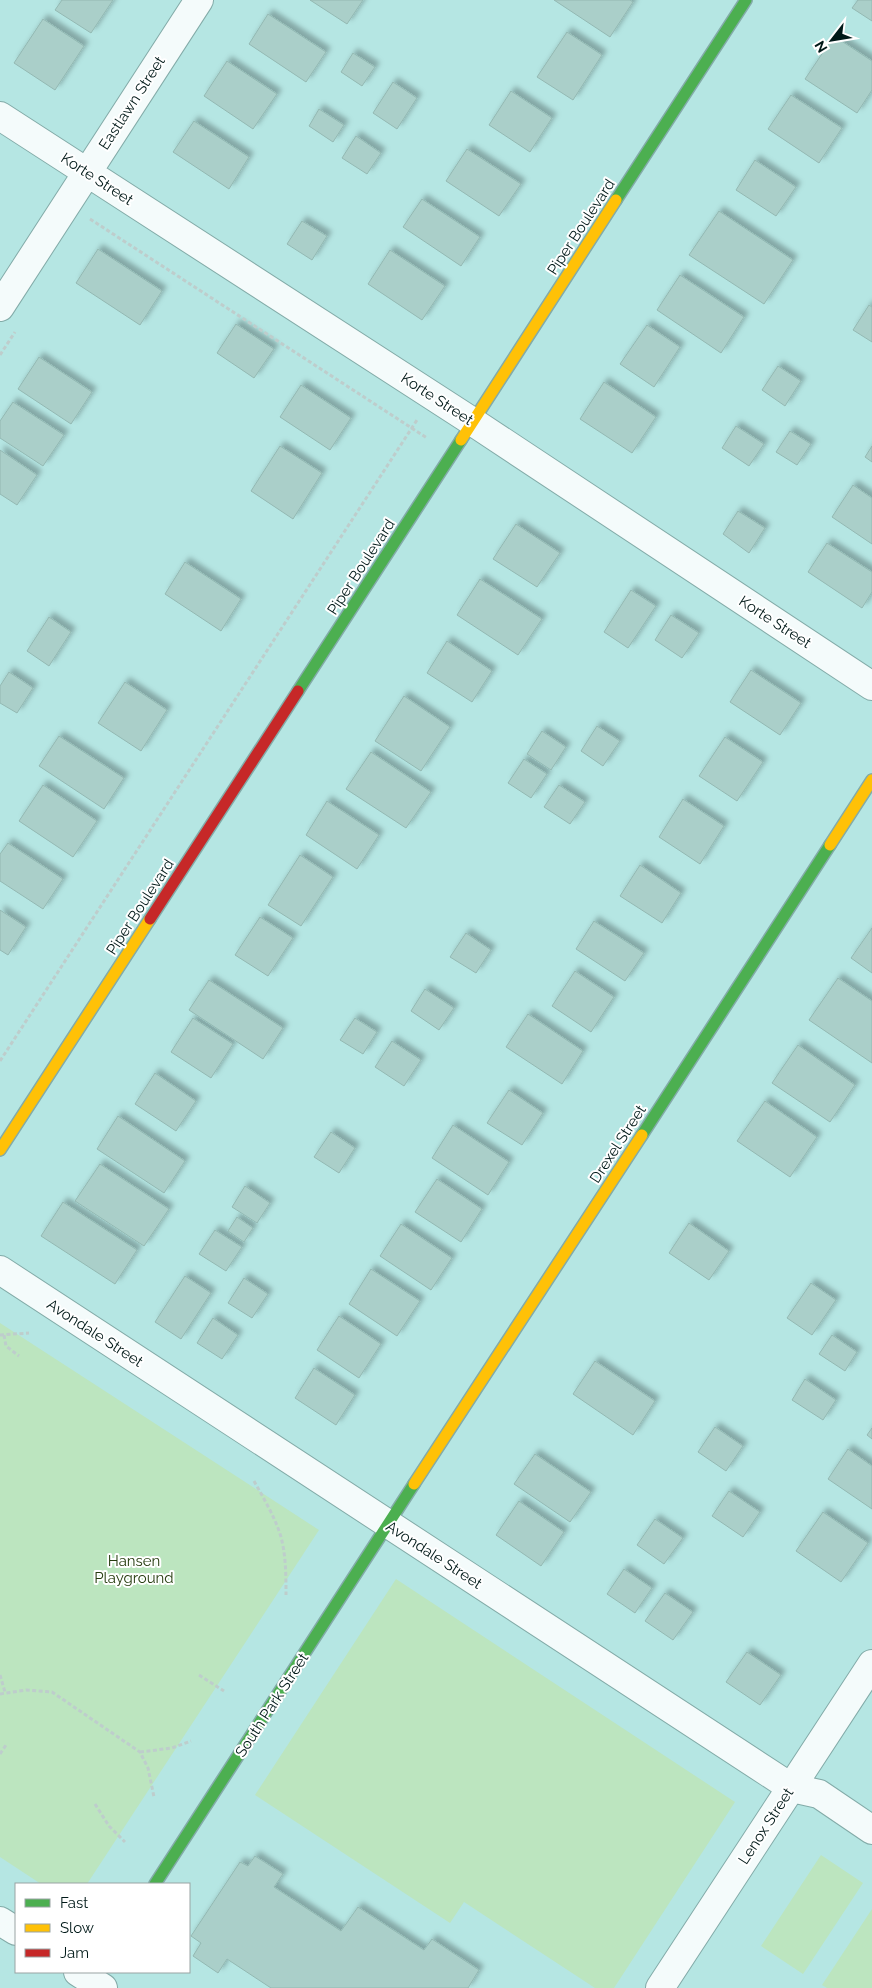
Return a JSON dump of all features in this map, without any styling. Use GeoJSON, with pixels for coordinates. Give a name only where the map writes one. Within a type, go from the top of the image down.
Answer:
{"type":"FeatureCollection","features":[{"type":"Feature","properties":{"kind":"street","name":"Eastlawn Street"},"geometry":{"type":"LineString","coordinates":[[0,307],[199,0]]}},
{"type":"Feature","properties":{"kind":"street","name":"Piper Boulevard"},"geometry":{"type":"LineString","coordinates":[[0,1150],[746,0]]}},
{"type":"Feature","properties":{"kind":"street","name":"Korte Street"},"geometry":{"type":"LineString","coordinates":[[0,116],[473,422],[872,686]]}},
{"type":"Feature","properties":{"kind":"street","name":"Drexel Street"},"geometry":{"type":"LineString","coordinates":[[388,1525],[872,780]]}},
{"type":"Feature","properties":{"kind":"street","name":"Avondale Street"},"geometry":{"type":"LineString","coordinates":[[0,1270],[792,1788],[819,1794],[872,1830]]}},
{"type":"Feature","properties":{"kind":"street","name":"South Park Street"},"geometry":{"type":"LineString","coordinates":[[156,1883],[388,1525]]}},
{"type":"Feature","properties":{"kind":"street","name":"Lenox Street"},"geometry":{"type":"LineString","coordinates":[[660,1988],[872,1664]]}},
{"type":"Feature","properties":{"kind":"street"},"geometry":{"type":"LineString","coordinates":[[0,1921],[15,1930]]}},
{"type":"Feature","properties":{"kind":"path"},"geometry":{"type":"LineString","coordinates":[[67,204],[452,454]]}},
{"type":"Feature","properties":{"kind":"path"},"geometry":{"type":"LineString","coordinates":[[0,1061],[432,396]]}},
{"type":"Feature","properties":{"kind":"path"},"geometry":{"type":"LineString","coordinates":[[20,1356],[6,1346],[2,1335],[29,1333]]}},
{"type":"Feature","properties":{"kind":"path"},"geometry":{"type":"LineString","coordinates":[[254,1481],[269,1507],[281,1537],[286,1570],[286,1595]]}},
{"type":"Feature","properties":{"kind":"path"},"geometry":{"type":"LineString","coordinates":[[0,1675],[5,1692]]}},
{"type":"Feature","properties":{"kind":"path"},"geometry":{"type":"LineString","coordinates":[[199,1675],[224,1691]]}},
{"type":"Feature","properties":{"kind":"path"},"geometry":{"type":"LineString","coordinates":[[0,1694],[26,1690],[52,1692],[140,1752],[148,1768],[154,1797]]}},
{"type":"Feature","properties":{"kind":"path"},"geometry":{"type":"LineString","coordinates":[[140,1752],[172,1748],[191,1741]]}},
{"type":"Feature","properties":{"kind":"path"},"geometry":{"type":"LineString","coordinates":[[0,1754],[6,1745]]}},
{"type":"Feature","properties":{"kind":"path"},"geometry":{"type":"LineString","coordinates":[[95,1804],[109,1826],[125,1842]]}},
{"type":"Feature","properties":{"kind":"green space","name":"Hansen Playground"},"geometry":{"type":"Polygon","coordinates":[[[0,1323],[319,1530],[88,1883],[39,1883],[0,1857],[0,1323]]]}},
{"type":"Feature","properties":{"kind":"green space"},"geometry":{"type":"Polygon","coordinates":[[[396,1579],[735,1802],[614,1988],[595,1988],[464,1902],[450,1923],[255,1795],[396,1579]]]}},
{"type":"Feature","properties":{"kind":"green space"},"geometry":{"type":"Polygon","coordinates":[[[821,1855],[863,1883],[803,1974],[761,1946],[821,1855]]]}},
{"type":"Feature","properties":{"kind":"green space"},"geometry":{"type":"Polygon","coordinates":[[[872,1909],[872,1988],[827,1988],[822,1985],[872,1909]]]}},
{"type":"Feature","properties":{"kind":"building"},"geometry":{"type":"Polygon","coordinates":[[[62,0],[113,0],[91,33],[55,10],[62,0]]]}},
{"type":"Feature","properties":{"kind":"building"},"geometry":{"type":"Polygon","coordinates":[[[310,0],[363,0],[347,24],[310,0]]]}},
{"type":"Feature","properties":{"kind":"building"},"geometry":{"type":"Polygon","coordinates":[[[554,0],[630,0],[633,2],[610,37],[554,0]]]}},
{"type":"Feature","properties":{"kind":"building"},"geometry":{"type":"Polygon","coordinates":[[[858,0],[872,0],[872,21],[852,8],[858,0]]]}},
{"type":"Feature","properties":{"kind":"building"},"geometry":{"type":"Polygon","coordinates":[[[268,14],[326,52],[306,82],[249,44],[268,14]]]}},
{"type":"Feature","properties":{"kind":"building"},"geometry":{"type":"Polygon","coordinates":[[[43,19],[84,46],[55,90],[14,63],[43,19]]]}},
{"type":"Feature","properties":{"kind":"building"},"geometry":{"type":"Polygon","coordinates":[[[567,32],[602,55],[573,100],[537,77],[567,32]]]}},
{"type":"Feature","properties":{"kind":"building"},"geometry":{"type":"Polygon","coordinates":[[[834,36],[872,61],[872,90],[857,113],[805,79],[834,36]]]}},
{"type":"Feature","properties":{"kind":"building"},"geometry":{"type":"Polygon","coordinates":[[[353,53],[375,67],[362,86],[341,72],[353,53]]]}},
{"type":"Feature","properties":{"kind":"building"},"geometry":{"type":"Polygon","coordinates":[[[227,61],[277,94],[253,129],[204,96],[227,61]]]}},
{"type":"Feature","properties":{"kind":"building"},"geometry":{"type":"Polygon","coordinates":[[[393,82],[417,98],[397,129],[373,113],[393,82]]]}},
{"type":"Feature","properties":{"kind":"building"},"geometry":{"type":"Polygon","coordinates":[[[511,91],[552,118],[530,152],[489,125],[511,91]]]}},
{"type":"Feature","properties":{"kind":"building"},"geometry":{"type":"Polygon","coordinates":[[[791,95],[842,128],[819,163],[768,129],[791,95]]]}},
{"type":"Feature","properties":{"kind":"building"},"geometry":{"type":"Polygon","coordinates":[[[319,109],[344,125],[333,142],[309,126],[319,109]]]}},
{"type":"Feature","properties":{"kind":"building"},"geometry":{"type":"Polygon","coordinates":[[[194,121],[249,157],[229,189],[173,152],[194,121]]]}},
{"type":"Feature","properties":{"kind":"building"},"geometry":{"type":"Polygon","coordinates":[[[356,136],[381,153],[367,174],[342,158],[356,136]]]}},
{"type":"Feature","properties":{"kind":"building"},"geometry":{"type":"Polygon","coordinates":[[[467,149],[521,184],[499,216],[446,181],[467,149]]]}},
{"type":"Feature","properties":{"kind":"building"},"geometry":{"type":"Polygon","coordinates":[[[755,160],[796,187],[776,216],[736,190],[755,160]]]}},
{"type":"Feature","properties":{"kind":"building"},"geometry":{"type":"Polygon","coordinates":[[[422,199],[480,237],[461,266],[403,227],[422,199]]]}},
{"type":"Feature","properties":{"kind":"building"},"geometry":{"type":"Polygon","coordinates":[[[719,211],[793,260],[764,304],[689,255],[719,211]]]}},
{"type":"Feature","properties":{"kind":"building"},"geometry":{"type":"Polygon","coordinates":[[[302,221],[327,236],[312,260],[287,244],[302,221]]]}},
{"type":"Feature","properties":{"kind":"building"},"geometry":{"type":"Polygon","coordinates":[[[98,249],[162,291],[140,325],[76,283],[98,249]]]}},
{"type":"Feature","properties":{"kind":"building"},"geometry":{"type":"Polygon","coordinates":[[[390,250],[445,286],[422,320],[368,284],[390,250]]]}},
{"type":"Feature","properties":{"kind":"building"},"geometry":{"type":"Polygon","coordinates":[[[680,275],[744,317],[721,353],[657,310],[680,275]]]}},
{"type":"Feature","properties":{"kind":"building"},"geometry":{"type":"Polygon","coordinates":[[[869,305],[872,307],[872,342],[853,330],[869,305]]]}},
{"type":"Feature","properties":{"kind":"building"},"geometry":{"type":"Polygon","coordinates":[[[236,324],[274,349],[254,378],[217,353],[236,324]]]}},
{"type":"Feature","properties":{"kind":"building"},"geometry":{"type":"Polygon","coordinates":[[[647,325],[680,347],[654,387],[620,364],[647,325]]]}},
{"type":"Feature","properties":{"kind":"building"},"geometry":{"type":"Polygon","coordinates":[[[39,357],[92,392],[71,424],[18,389],[39,357]]]}},
{"type":"Feature","properties":{"kind":"building"},"geometry":{"type":"Polygon","coordinates":[[[778,366],[801,381],[785,406],[762,390],[778,366]]]}},
{"type":"Feature","properties":{"kind":"building"},"geometry":{"type":"Polygon","coordinates":[[[604,382],[656,417],[632,453],[580,419],[604,382]]]}},
{"type":"Feature","properties":{"kind":"building"},"geometry":{"type":"Polygon","coordinates":[[[301,385],[351,418],[330,450],[280,417],[301,385]]]}},
{"type":"Feature","properties":{"kind":"building"},"geometry":{"type":"Polygon","coordinates":[[[13,402],[64,435],[43,466],[0,438],[0,421],[13,402]]]}},
{"type":"Feature","properties":{"kind":"building"},"geometry":{"type":"Polygon","coordinates":[[[736,426],[764,444],[749,466],[722,448],[736,426]]]}},
{"type":"Feature","properties":{"kind":"building"},"geometry":{"type":"Polygon","coordinates":[[[790,431],[811,444],[797,465],[776,452],[790,431]]]}},
{"type":"Feature","properties":{"kind":"building"},"geometry":{"type":"Polygon","coordinates":[[[280,446],[322,473],[293,519],[251,491],[280,446]]]}},
{"type":"Feature","properties":{"kind":"building"},"geometry":{"type":"Polygon","coordinates":[[[872,446],[872,462],[865,457],[872,446]]]}},
{"type":"Feature","properties":{"kind":"building"},"geometry":{"type":"Polygon","coordinates":[[[0,450],[37,475],[17,505],[0,494],[0,450]]]}},
{"type":"Feature","properties":{"kind":"building"},"geometry":{"type":"Polygon","coordinates":[[[853,485],[872,498],[872,544],[832,517],[853,485]]]}},
{"type":"Feature","properties":{"kind":"building"},"geometry":{"type":"Polygon","coordinates":[[[738,511],[765,528],[749,553],[723,534],[738,511]]]}},
{"type":"Feature","properties":{"kind":"building"},"geometry":{"type":"Polygon","coordinates":[[[516,524],[560,553],[537,587],[493,559],[516,524]]]}},
{"type":"Feature","properties":{"kind":"building"},"geometry":{"type":"Polygon","coordinates":[[[827,543],[872,572],[872,592],[862,608],[808,572],[827,543]]]}},
{"type":"Feature","properties":{"kind":"building"},"geometry":{"type":"Polygon","coordinates":[[[185,562],[241,599],[221,631],[165,594],[185,562]]]}},
{"type":"Feature","properties":{"kind":"building"},"geometry":{"type":"Polygon","coordinates":[[[480,579],[542,619],[518,655],[457,615],[480,579]]]}},
{"type":"Feature","properties":{"kind":"building"},"geometry":{"type":"Polygon","coordinates":[[[631,590],[656,606],[628,648],[604,632],[631,590]]]}},
{"type":"Feature","properties":{"kind":"building"},"geometry":{"type":"Polygon","coordinates":[[[671,615],[699,633],[682,658],[655,640],[671,615]]]}},
{"type":"Feature","properties":{"kind":"building"},"geometry":{"type":"Polygon","coordinates":[[[49,617],[71,632],[49,666],[27,651],[49,617]]]}},
{"type":"Feature","properties":{"kind":"building"},"geometry":{"type":"Polygon","coordinates":[[[447,641],[492,671],[472,702],[427,673],[447,641]]]}},
{"type":"Feature","properties":{"kind":"building"},"geometry":{"type":"Polygon","coordinates":[[[751,670],[801,703],[780,735],[730,702],[751,670]]]}},
{"type":"Feature","properties":{"kind":"building"},"geometry":{"type":"Polygon","coordinates":[[[9,672],[33,688],[17,713],[0,703],[0,686],[9,672]]]}},
{"type":"Feature","properties":{"kind":"building"},"geometry":{"type":"Polygon","coordinates":[[[125,682],[167,710],[141,751],[98,723],[125,682]]]}},
{"type":"Feature","properties":{"kind":"building"},"geometry":{"type":"Polygon","coordinates":[[[404,696],[450,727],[421,771],[375,741],[404,696]]]}},
{"type":"Feature","properties":{"kind":"building"},"geometry":{"type":"Polygon","coordinates":[[[597,726],[620,741],[603,766],[581,751],[597,726]]]}},
{"type":"Feature","properties":{"kind":"building"},"geometry":{"type":"Polygon","coordinates":[[[542,731],[566,747],[551,770],[527,754],[542,731]]]}},
{"type":"Feature","properties":{"kind":"building"},"geometry":{"type":"Polygon","coordinates":[[[59,736],[124,778],[104,809],[39,766],[59,736]]]}},
{"type":"Feature","properties":{"kind":"building"},"geometry":{"type":"Polygon","coordinates":[[[725,737],[763,762],[737,801],[699,776],[725,737]]]}},
{"type":"Feature","properties":{"kind":"building"},"geometry":{"type":"Polygon","coordinates":[[[371,752],[431,792],[406,828],[346,789],[371,752]]]}},
{"type":"Feature","properties":{"kind":"building"},"geometry":{"type":"Polygon","coordinates":[[[524,759],[547,774],[531,798],[508,783],[524,759]]]}},
{"type":"Feature","properties":{"kind":"building"},"geometry":{"type":"Polygon","coordinates":[[[43,785],[97,821],[73,857],[19,821],[43,785]]]}},
{"type":"Feature","properties":{"kind":"building"},"geometry":{"type":"Polygon","coordinates":[[[559,785],[585,802],[570,824],[544,807],[559,785]]]}},
{"type":"Feature","properties":{"kind":"building"},"geometry":{"type":"Polygon","coordinates":[[[683,799],[724,826],[700,864],[659,837],[683,799]]]}},
{"type":"Feature","properties":{"kind":"building"},"geometry":{"type":"Polygon","coordinates":[[[327,801],[379,835],[357,869],[306,835],[327,801]]]}},
{"type":"Feature","properties":{"kind":"building"},"geometry":{"type":"Polygon","coordinates":[[[8,843],[63,879],[43,909],[0,881],[0,854],[8,843]]]}},
{"type":"Feature","properties":{"kind":"building"},"geometry":{"type":"Polygon","coordinates":[[[300,855],[333,877],[301,926],[268,905],[300,855]]]}},
{"type":"Feature","properties":{"kind":"building"},"geometry":{"type":"Polygon","coordinates":[[[640,865],[681,893],[662,923],[620,896],[640,865]]]}},
{"type":"Feature","properties":{"kind":"building"},"geometry":{"type":"Polygon","coordinates":[[[0,910],[26,927],[8,955],[0,950],[0,910]]]}},
{"type":"Feature","properties":{"kind":"building"},"geometry":{"type":"Polygon","coordinates":[[[260,917],[293,938],[268,976],[235,955],[260,917]]]}},
{"type":"Feature","properties":{"kind":"building"},"geometry":{"type":"Polygon","coordinates":[[[594,921],[644,953],[625,981],[576,949],[594,921]]]}},
{"type":"Feature","properties":{"kind":"building"},"geometry":{"type":"Polygon","coordinates":[[[872,928],[872,973],[851,958],[872,928]]]}},
{"type":"Feature","properties":{"kind":"building"},"geometry":{"type":"Polygon","coordinates":[[[466,933],[491,950],[476,973],[450,957],[466,933]]]}},
{"type":"Feature","properties":{"kind":"building"},"geometry":{"type":"Polygon","coordinates":[[[575,971],[614,997],[591,1032],[552,1006],[575,971]]]}},
{"type":"Feature","properties":{"kind":"building"},"geometry":{"type":"Polygon","coordinates":[[[838,978],[872,1001],[872,1063],[809,1020],[838,978]]]}},
{"type":"Feature","properties":{"kind":"building"},"geometry":{"type":"Polygon","coordinates":[[[209,980],[283,1028],[263,1059],[189,1010],[209,980]]]}},
{"type":"Feature","properties":{"kind":"building"},"geometry":{"type":"Polygon","coordinates":[[[425,989],[454,1008],[439,1030],[411,1011],[425,989]]]}},
{"type":"Feature","properties":{"kind":"building"},"geometry":{"type":"Polygon","coordinates":[[[528,1014],[583,1051],[562,1084],[506,1047],[528,1014]]]}},
{"type":"Feature","properties":{"kind":"building"},"geometry":{"type":"Polygon","coordinates":[[[193,1018],[233,1044],[211,1078],[171,1052],[193,1018]]]}},
{"type":"Feature","properties":{"kind":"building"},"geometry":{"type":"Polygon","coordinates":[[[355,1018],[377,1032],[363,1054],[340,1040],[355,1018]]]}},
{"type":"Feature","properties":{"kind":"building"},"geometry":{"type":"Polygon","coordinates":[[[392,1041],[421,1060],[404,1086],[375,1067],[392,1041]]]}},
{"type":"Feature","properties":{"kind":"building"},"geometry":{"type":"Polygon","coordinates":[[[798,1045],[855,1085],[830,1122],[772,1083],[798,1045]]]}},
{"type":"Feature","properties":{"kind":"building"},"geometry":{"type":"Polygon","coordinates":[[[155,1073],[196,1101],[176,1131],[135,1104],[155,1073]]]}},
{"type":"Feature","properties":{"kind":"building"},"geometry":{"type":"Polygon","coordinates":[[[509,1090],[543,1113],[522,1145],[487,1123],[509,1090]]]}},
{"type":"Feature","properties":{"kind":"building"},"geometry":{"type":"Polygon","coordinates":[[[765,1101],[817,1137],[790,1177],[737,1141],[765,1101]]]}},
{"type":"Feature","properties":{"kind":"building"},"geometry":{"type":"Polygon","coordinates":[[[118,1116],[185,1161],[164,1193],[97,1149],[118,1116]]]}},
{"type":"Feature","properties":{"kind":"building"},"geometry":{"type":"Polygon","coordinates":[[[453,1125],[509,1162],[488,1195],[432,1158],[453,1125]]]}},
{"type":"Feature","properties":{"kind":"building"},"geometry":{"type":"Polygon","coordinates":[[[331,1132],[355,1148],[339,1173],[314,1157],[331,1132]]]}},
{"type":"Feature","properties":{"kind":"building"},"geometry":{"type":"Polygon","coordinates":[[[100,1164],[169,1209],[144,1246],[75,1201],[100,1164]]]}},
{"type":"Feature","properties":{"kind":"building"},"geometry":{"type":"Polygon","coordinates":[[[437,1179],[482,1209],[461,1242],[415,1212],[437,1179]]]}},
{"type":"Feature","properties":{"kind":"building"},"geometry":{"type":"Polygon","coordinates":[[[245,1186],[270,1203],[257,1223],[232,1207],[245,1186]]]}},
{"type":"Feature","properties":{"kind":"building"},"geometry":{"type":"Polygon","coordinates":[[[63,1202],[137,1250],[115,1284],[41,1236],[63,1202]]]}},
{"type":"Feature","properties":{"kind":"building"},"geometry":{"type":"Polygon","coordinates":[[[237,1217],[253,1228],[244,1242],[228,1231],[237,1217]]]}},
{"type":"Feature","properties":{"kind":"building"},"geometry":{"type":"Polygon","coordinates":[[[689,1223],[729,1251],[709,1280],[669,1253],[689,1223]]]}},
{"type":"Feature","properties":{"kind":"building"},"geometry":{"type":"Polygon","coordinates":[[[401,1224],[452,1258],[431,1290],[380,1256],[401,1224]]]}},
{"type":"Feature","properties":{"kind":"building"},"geometry":{"type":"Polygon","coordinates":[[[215,1230],[242,1247],[226,1271],[199,1254],[215,1230]]]}},
{"type":"Feature","properties":{"kind":"building"},"geometry":{"type":"Polygon","coordinates":[[[371,1269],[420,1301],[397,1336],[349,1304],[371,1269]]]}},
{"type":"Feature","properties":{"kind":"building"},"geometry":{"type":"Polygon","coordinates":[[[185,1276],[211,1293],[181,1339],[155,1322],[185,1276]]]}},
{"type":"Feature","properties":{"kind":"building"},"geometry":{"type":"Polygon","coordinates":[[[244,1278],[268,1294],[252,1318],[228,1303],[244,1278]]]}},
{"type":"Feature","properties":{"kind":"building"},"geometry":{"type":"Polygon","coordinates":[[[811,1283],[836,1300],[812,1335],[787,1318],[811,1283]]]}},
{"type":"Feature","properties":{"kind":"building"},"geometry":{"type":"Polygon","coordinates":[[[339,1316],[381,1344],[359,1378],[317,1350],[339,1316]]]}},
{"type":"Feature","properties":{"kind":"building"},"geometry":{"type":"Polygon","coordinates":[[[213,1318],[238,1335],[222,1359],[197,1343],[213,1318]]]}},
{"type":"Feature","properties":{"kind":"building"},"geometry":{"type":"Polygon","coordinates":[[[832,1335],[857,1352],[845,1371],[819,1354],[832,1335]]]}},
{"type":"Feature","properties":{"kind":"building"},"geometry":{"type":"Polygon","coordinates":[[[595,1361],[655,1401],[633,1435],[573,1394],[595,1361]]]}},
{"type":"Feature","properties":{"kind":"building"},"geometry":{"type":"Polygon","coordinates":[[[314,1368],[355,1395],[336,1425],[295,1398],[314,1368]]]}},
{"type":"Feature","properties":{"kind":"building"},"geometry":{"type":"Polygon","coordinates":[[[805,1379],[836,1400],[823,1420],[792,1400],[805,1379]]]}},
{"type":"Feature","properties":{"kind":"building"},"geometry":{"type":"Polygon","coordinates":[[[715,1427],[743,1446],[726,1471],[698,1452],[715,1427]]]}},
{"type":"Feature","properties":{"kind":"building"},"geometry":{"type":"Polygon","coordinates":[[[872,1428],[872,1439],[867,1435],[872,1428]]]}},
{"type":"Feature","properties":{"kind":"building"},"geometry":{"type":"Polygon","coordinates":[[[848,1449],[872,1466],[872,1509],[828,1479],[848,1449]]]}},
{"type":"Feature","properties":{"kind":"building"},"geometry":{"type":"Polygon","coordinates":[[[535,1454],[591,1492],[570,1522],[514,1484],[535,1454]]]}},
{"type":"Feature","properties":{"kind":"building"},"geometry":{"type":"Polygon","coordinates":[[[729,1491],[760,1512],[743,1537],[712,1516],[729,1491]]]}},
{"type":"Feature","properties":{"kind":"building"},"geometry":{"type":"Polygon","coordinates":[[[519,1501],[564,1532],[541,1566],[496,1535],[519,1501]]]}},
{"type":"Feature","properties":{"kind":"building"},"geometry":{"type":"Polygon","coordinates":[[[823,1512],[868,1543],[841,1582],[796,1551],[823,1512]]]}},
{"type":"Feature","properties":{"kind":"building"},"geometry":{"type":"Polygon","coordinates":[[[655,1519],[683,1538],[664,1564],[637,1545],[655,1519]]]}},
{"type":"Feature","properties":{"kind":"building"},"geometry":{"type":"Polygon","coordinates":[[[624,1569],[652,1588],[635,1613],[607,1594],[624,1569]]]}},
{"type":"Feature","properties":{"kind":"building"},"geometry":{"type":"Polygon","coordinates":[[[665,1593],[693,1612],[673,1640],[645,1621],[665,1593]]]}},
{"type":"Feature","properties":{"kind":"building"},"geometry":{"type":"Polygon","coordinates":[[[747,1652],[781,1675],[760,1705],[726,1682],[747,1652]]]}},
{"type":"Feature","properties":{"kind":"building"},"geometry":{"type":"Polygon","coordinates":[[[255,1856],[283,1874],[274,1887],[341,1931],[358,1907],[424,1950],[432,1939],[479,1970],[468,1988],[271,1988],[227,1959],[218,1973],[193,1956],[201,1943],[191,1936],[240,1862],[248,1866],[255,1856]]]}},
{"type":"Feature","properties":{"kind":"traffic: fast"},"geometry":{"type":"LineString","coordinates":[[616,200],[746,0]]}},
{"type":"Feature","properties":{"kind":"traffic: fast"},"geometry":{"type":"LineString","coordinates":[[298,691],[461,440]]}},
{"type":"Feature","properties":{"kind":"traffic: fast"},"geometry":{"type":"LineString","coordinates":[[642,1135],[830,845]]}},
{"type":"Feature","properties":{"kind":"traffic: fast"},"geometry":{"type":"LineString","coordinates":[[156,1883],[414,1484]]}},
{"type":"Feature","properties":{"kind":"traffic: slow"},"geometry":{"type":"LineString","coordinates":[[461,440],[616,200]]}},
{"type":"Feature","properties":{"kind":"traffic: slow"},"geometry":{"type":"LineString","coordinates":[[830,845],[872,780]]}},
{"type":"Feature","properties":{"kind":"traffic: slow"},"geometry":{"type":"LineString","coordinates":[[0,1150],[150,919]]}},
{"type":"Feature","properties":{"kind":"traffic: slow"},"geometry":{"type":"LineString","coordinates":[[414,1484],[642,1135]]}},
{"type":"Feature","properties":{"kind":"traffic: jam"},"geometry":{"type":"LineString","coordinates":[[150,919],[298,691]]}}]}
